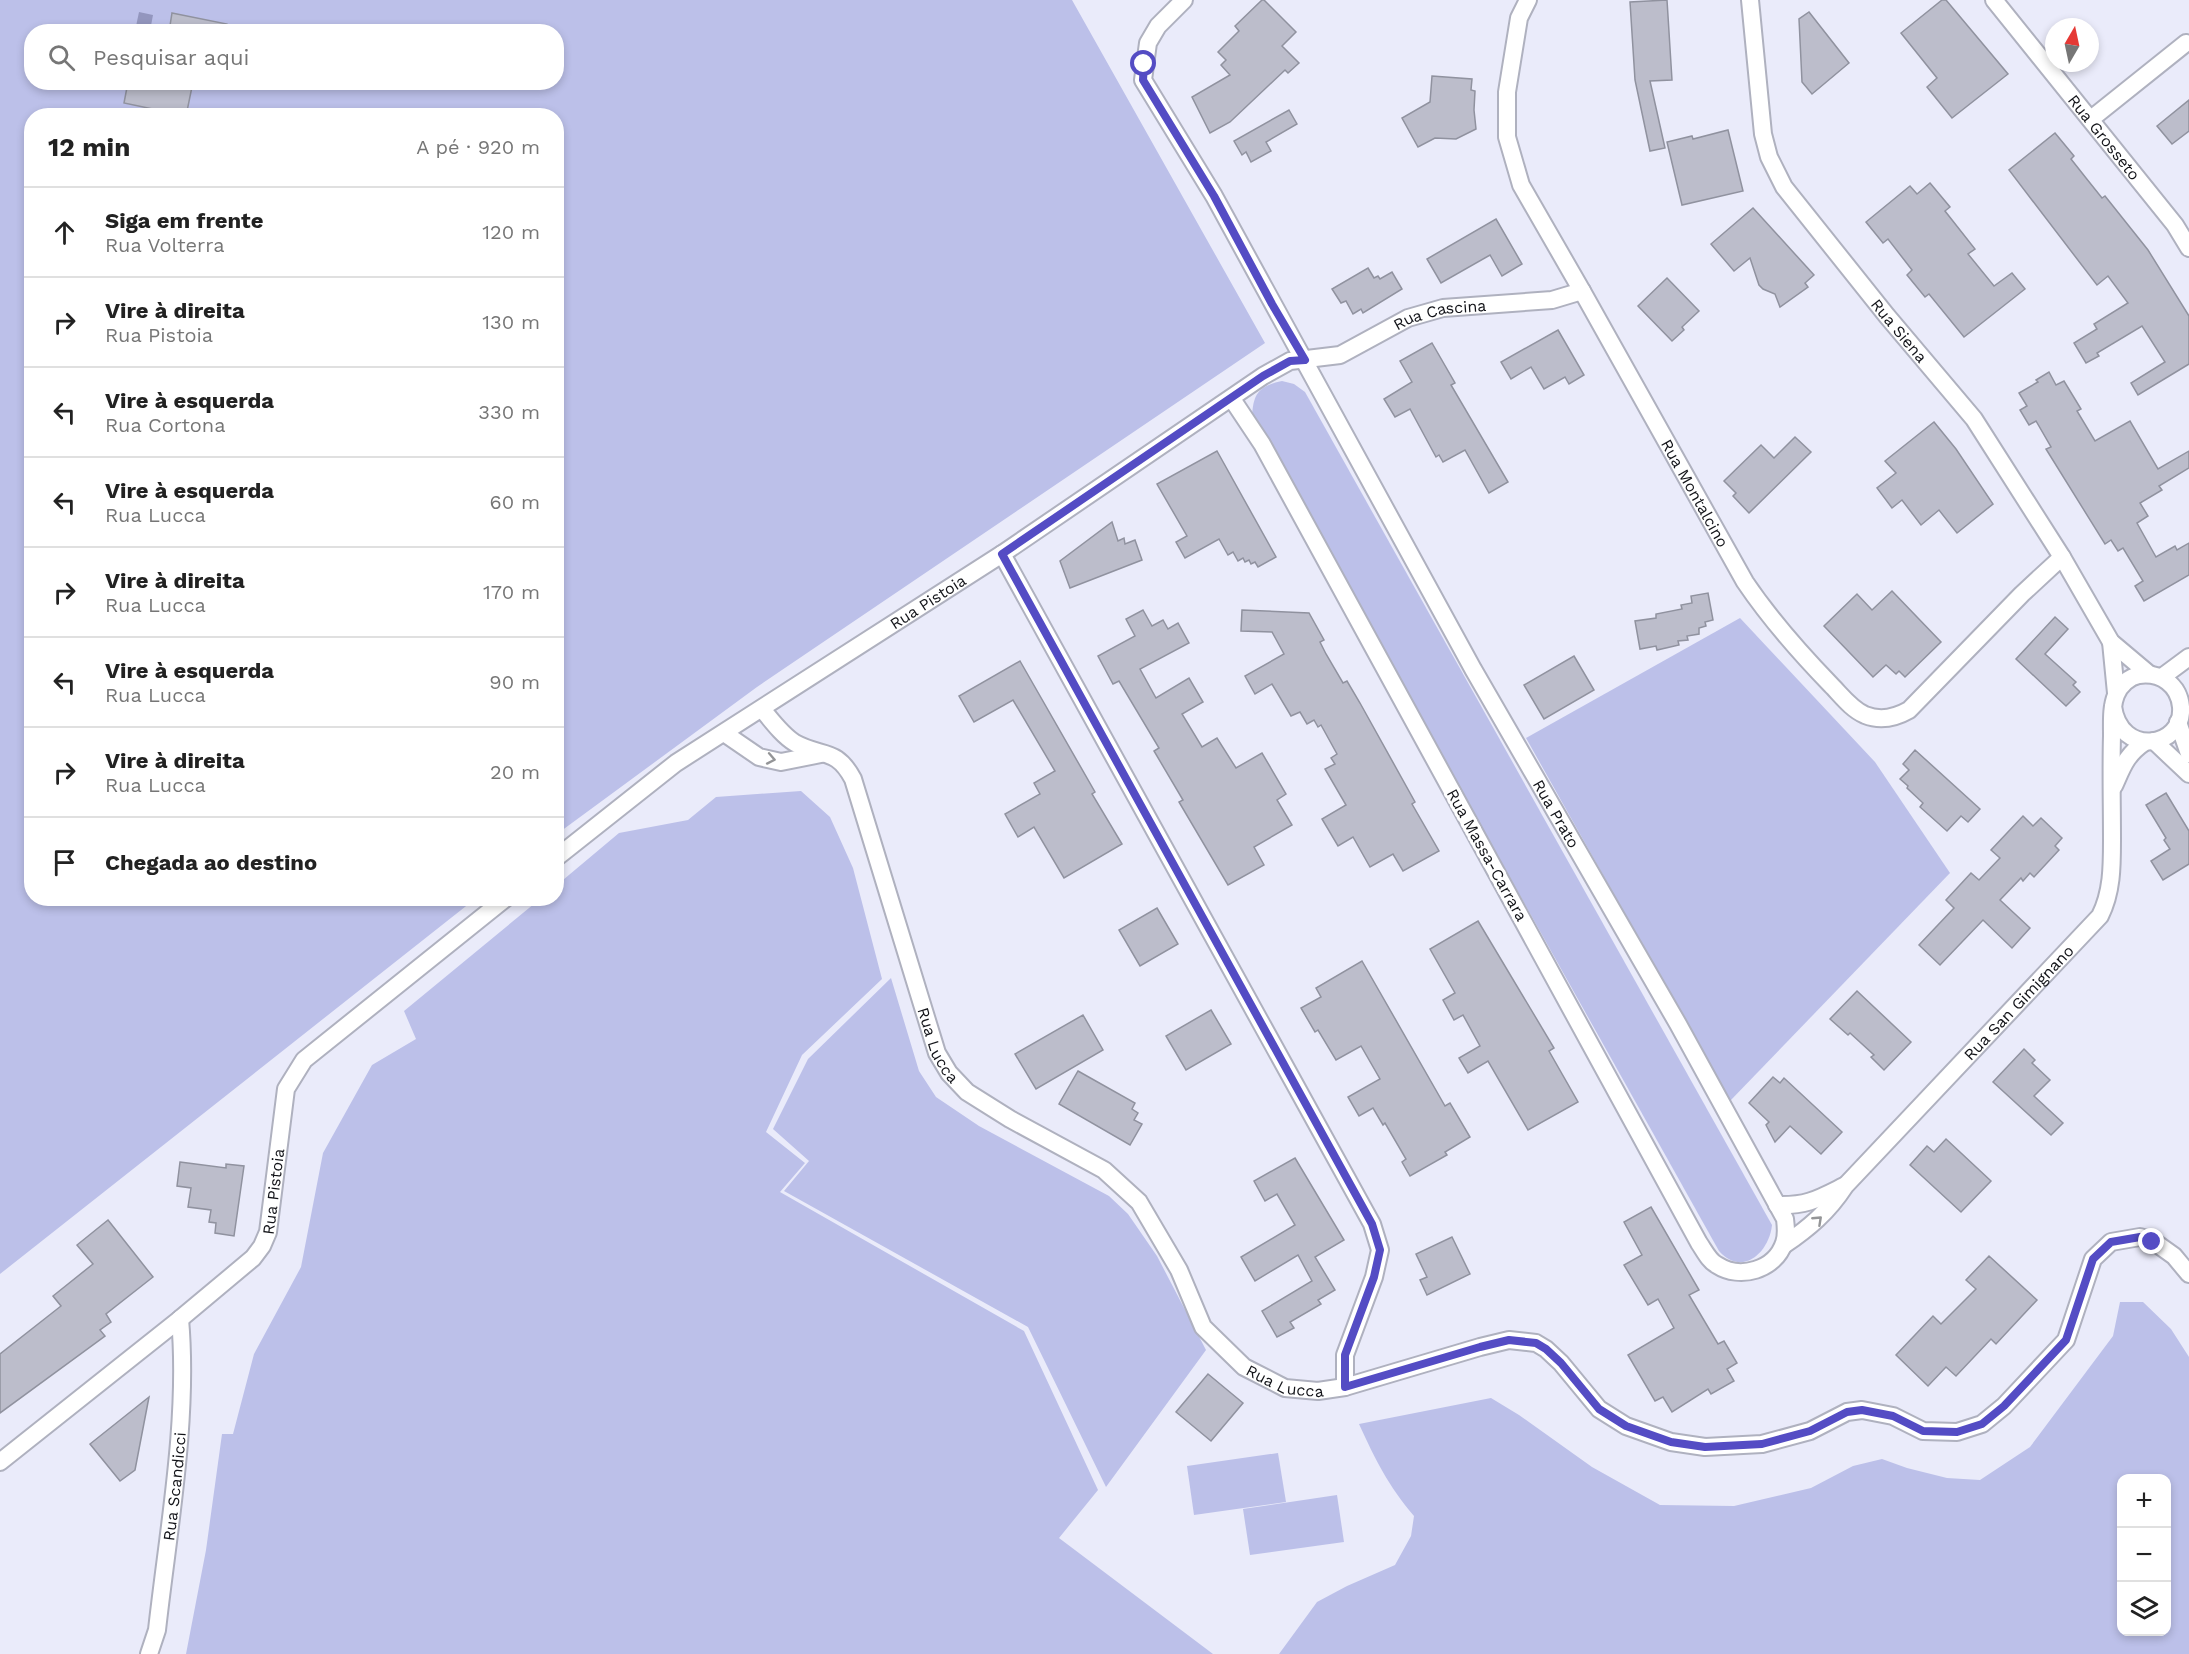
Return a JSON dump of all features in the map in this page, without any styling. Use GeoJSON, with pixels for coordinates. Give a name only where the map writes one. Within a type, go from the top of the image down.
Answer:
{"type":"FeatureCollection","features":[{"type":"Feature","properties":{"kind":"street","name":"Rua Prato"},"geometry":{"type":"LineString","coordinates":[[1184,0],[1158,27],[1148,43],[1143,80],[1214,196],[1473,669],[1678,1024],[1785,1219],[1784,1245]]}},
{"type":"Feature","properties":{"kind":"street","name":"Rua Montalcino"},"geometry":{"type":"LineString","coordinates":[[1528,0],[1519,18],[1507,93],[1507,138],[1521,185],[1745,582],[1769,618],[1857,711],[1868,716],[1892,718],[1909,710],[2022,594],[2062,557]]}},
{"type":"Feature","properties":{"kind":"street","name":"Rua Siena"},"geometry":{"type":"LineString","coordinates":[[1750,0],[1763,134],[1769,157],[1784,187],[1887,316],[1974,419],[2062,557],[2111,642],[2155,676]]}},
{"type":"Feature","properties":{"kind":"street","name":"Rua Grosseto"},"geometry":{"type":"LineString","coordinates":[[1994,0],[2175,225],[2189,248]]}},
{"type":"Feature","properties":{"kind":"street"},"geometry":{"type":"LineString","coordinates":[[2091,119],[2186,43]]}},
{"type":"Feature","properties":{"kind":"street","name":"Rua Cascina"},"geometry":{"type":"LineString","coordinates":[[1305,360],[1340,355],[1408,318],[1443,308],[1552,300],[1582,291]]}},
{"type":"Feature","properties":{"kind":"street","name":"Rua Pistoia"},"geometry":{"type":"LineString","coordinates":[[564,852],[676,763],[1002,554],[1263,376],[1290,361],[1305,360]]}},
{"type":"Feature","properties":{"kind":"street","name":"Rua Massa-Carrara"},"geometry":{"type":"LineString","coordinates":[[1232,399],[1262,444],[1699,1243],[1714,1264],[1728,1271],[1752,1272],[1765,1266],[1784,1245]]}},
{"type":"Feature","properties":{"kind":"street"},"geometry":{"type":"LineString","coordinates":[[1002,554],[1372,1224],[1380,1250],[1374,1277],[1345,1355],[1345,1387]]}},
{"type":"Feature","properties":{"kind":"street","name":"Rua Siena"},"geometry":{"type":"LineString","coordinates":[[2111,642],[2115,700]]}},
{"type":"Feature","properties":{"kind":"street"},"geometry":{"type":"LineString","coordinates":[[2155,676],[2184,691],[2178,723],[2165,738],[2150,741],[2132,738],[2122,730],[2115,719],[2115,700],[2124,683],[2132,678],[2155,676],[2189,657]]}},
{"type":"Feature","properties":{"kind":"street","name":"Rua San Gimignano"},"geometry":{"type":"LineString","coordinates":[[1784,1245],[1817,1221],[1833,1204],[1845,1186],[2100,916],[2108,900],[2111,877],[2113,787],[2111,762],[2115,700]]}},
{"type":"Feature","properties":{"kind":"street","name":"Rua Lucca"},"geometry":{"type":"LineString","coordinates":[[762,709],[784,734],[802,747],[825,753],[842,761],[857,788],[937,1053],[955,1082],[1010,1119],[1104,1170],[1139,1202],[1179,1270],[1203,1327],[1244,1367],[1285,1388],[1318,1391],[1345,1387],[1509,1340],[1536,1343],[1546,1349],[1561,1363],[1599,1409],[1626,1426],[1671,1442],[1705,1447],[1762,1444],[1810,1431],[1847,1412],[1862,1410],[1893,1416],[1923,1431],[1957,1432],[1982,1424],[2004,1406],[2066,1340],[2093,1259],[2111,1242],[2140,1237],[2174,1256],[2189,1274]]}},
{"type":"Feature","properties":{"kind":"street"},"geometry":{"type":"LineString","coordinates":[[2178,723],[2189,754]]}},
{"type":"Feature","properties":{"kind":"street"},"geometry":{"type":"LineString","coordinates":[[724,733],[759,757],[781,762],[825,753]]}},
{"type":"Feature","properties":{"kind":"street"},"geometry":{"type":"LineString","coordinates":[[2150,741],[2189,774]]}},
{"type":"Feature","properties":{"kind":"street","name":"Rua San Gimignano"},"geometry":{"type":"LineString","coordinates":[[2113,787],[2126,758],[2132,751],[2150,741]]}},
{"type":"Feature","properties":{"kind":"street","name":"Rua Pistoia"},"geometry":{"type":"LineString","coordinates":[[0,1462],[253,1258],[268,1232],[286,1089],[304,1060],[496,906]]}},
{"type":"Feature","properties":{"kind":"street","name":"Rua San Gimignano"},"geometry":{"type":"LineString","coordinates":[[1777,1205],[1798,1205],[1814,1201],[1845,1186]]}},
{"type":"Feature","properties":{"kind":"street","name":"Rua Scandicci"},"geometry":{"type":"LineString","coordinates":[[149,1654],[157,1630],[176,1469],[182,1368],[180,1319]]}},
{"type":"Feature","properties":{"kind":"shaded area"},"geometry":{"type":"Polygon","coordinates":[[[0,0],[1072,0],[1265,343],[757,687],[564,829],[564,108],[24,108],[24,906],[466,906],[0,1274],[0,0]]]}},
{"type":"Feature","properties":{"kind":"shaded area"},"geometry":{"type":"Polygon","coordinates":[[[139,12],[153,15],[151,24],[136,24],[139,12]]]}},
{"type":"Feature","properties":{"kind":"shaded area"},"geometry":{"type":"Polygon","coordinates":[[[1282,381],[1294,384],[1305,392],[1772,1225],[1766,1245],[1753,1258],[1745,1262],[1737,1262],[1719,1251],[1252,417],[1254,402],[1259,392],[1268,385],[1282,381]]]}},
{"type":"Feature","properties":{"kind":"shaded area"},"geometry":{"type":"Polygon","coordinates":[[[1740,618],[1875,762],[1950,873],[1730,1101],[1526,738],[1740,618]]]}},
{"type":"Feature","properties":{"kind":"shaded area"},"geometry":{"type":"Polygon","coordinates":[[[801,791],[830,817],[853,868],[882,979],[802,1055],[766,1132],[805,1163],[780,1192],[1024,1331],[1098,1490],[1059,1538],[1213,1654],[186,1654],[206,1550],[222,1434],[233,1434],[254,1354],[301,1267],[323,1153],[372,1065],[416,1039],[404,1011],[532,906],[564,906],[564,879],[619,833],[688,820],[716,797],[801,791]]]}},
{"type":"Feature","properties":{"kind":"shaded area"},"geometry":{"type":"Polygon","coordinates":[[[891,978],[919,1071],[936,1097],[979,1126],[1109,1196],[1128,1214],[1157,1256],[1206,1350],[1106,1487],[1028,1327],[784,1191],[809,1161],[773,1129],[808,1059],[891,978]]]}},
{"type":"Feature","properties":{"kind":"shaded area"},"geometry":{"type":"Polygon","coordinates":[[[2120,1302],[2143,1302],[2171,1329],[2189,1357],[2189,1654],[1279,1654],[1317,1602],[1395,1565],[1411,1536],[1414,1516],[1383,1472],[1359,1424],[1491,1398],[1592,1467],[1660,1505],[1734,1506],[1811,1488],[1853,1466],[1882,1459],[1947,1478],[1980,1480],[2030,1447],[2113,1336],[2120,1302]]]}},
{"type":"Feature","properties":{"kind":"shaded area"},"geometry":{"type":"Polygon","coordinates":[[[1278,1453],[1286,1502],[1194,1515],[1187,1466],[1278,1453]]]}},
{"type":"Feature","properties":{"kind":"shaded area"},"geometry":{"type":"Polygon","coordinates":[[[1337,1495],[1344,1542],[1250,1555],[1243,1509],[1337,1495]]]}},
{"type":"Feature","properties":{"kind":"building"},"geometry":{"type":"Polygon","coordinates":[[[1262,0],[1296,32],[1282,46],[1299,63],[1288,73],[1285,70],[1230,122],[1210,133],[1192,97],[1230,75],[1221,65],[1226,60],[1218,52],[1239,31],[1235,26],[1262,0]]]}},
{"type":"Feature","properties":{"kind":"building"},"geometry":{"type":"Polygon","coordinates":[[[1667,0],[1672,80],[1650,81],[1665,148],[1650,151],[1635,80],[1630,2],[1667,0]]]}},
{"type":"Feature","properties":{"kind":"building"},"geometry":{"type":"Polygon","coordinates":[[[1942,0],[1946,0],[2008,74],[1952,118],[1927,87],[1937,78],[1901,33],[1942,0]]]}},
{"type":"Feature","properties":{"kind":"building"},"geometry":{"type":"Polygon","coordinates":[[[1809,12],[1849,63],[1812,94],[1802,82],[1799,19],[1809,12]]]}},
{"type":"Feature","properties":{"kind":"building"},"geometry":{"type":"Polygon","coordinates":[[[172,13],[227,24],[170,24],[172,13]]]}},
{"type":"Feature","properties":{"kind":"building"},"geometry":{"type":"Polygon","coordinates":[[[1432,76],[1472,79],[1471,90],[1475,91],[1476,129],[1456,139],[1435,138],[1418,147],[1402,118],[1430,102],[1432,76]]]}},
{"type":"Feature","properties":{"kind":"building"},"geometry":{"type":"Polygon","coordinates":[[[126,90],[191,90],[188,108],[148,108],[124,103],[126,90]]]}},
{"type":"Feature","properties":{"kind":"building"},"geometry":{"type":"Polygon","coordinates":[[[2189,100],[2189,131],[2172,144],[2157,126],[2189,100]]]}},
{"type":"Feature","properties":{"kind":"building"},"geometry":{"type":"Polygon","coordinates":[[[1289,110],[1297,124],[1266,142],[1271,151],[1251,162],[1246,152],[1242,155],[1234,141],[1289,110]]]}},
{"type":"Feature","properties":{"kind":"building"},"geometry":{"type":"Polygon","coordinates":[[[1728,130],[1743,191],[1682,205],[1667,142],[1692,136],[1693,139],[1728,130]]]}},
{"type":"Feature","properties":{"kind":"building"},"geometry":{"type":"Polygon","coordinates":[[[2055,133],[2074,156],[2071,159],[2086,178],[2102,198],[2105,196],[2148,250],[2189,316],[2189,364],[2138,395],[2131,383],[2165,362],[2142,326],[2097,353],[2099,356],[2086,363],[2074,343],[2097,329],[2094,324],[2128,303],[2108,276],[2097,285],[2009,170],[2055,133]]]}},
{"type":"Feature","properties":{"kind":"building"},"geometry":{"type":"Polygon","coordinates":[[[1930,183],[1950,207],[1945,211],[1975,249],[1968,254],[1994,286],[2012,273],[2025,289],[1964,337],[1929,294],[1925,297],[1907,275],[1912,270],[1888,239],[1883,243],[1866,222],[1910,186],[1917,194],[1930,183]]]}},
{"type":"Feature","properties":{"kind":"building"},"geometry":{"type":"Polygon","coordinates":[[[1753,208],[1814,275],[1805,283],[1808,287],[1780,307],[1775,294],[1759,285],[1750,258],[1734,271],[1711,244],[1753,208]]]}},
{"type":"Feature","properties":{"kind":"building"},"geometry":{"type":"Polygon","coordinates":[[[1496,219],[1522,264],[1502,276],[1490,255],[1441,283],[1427,259],[1496,219]]]}},
{"type":"Feature","properties":{"kind":"building"},"geometry":{"type":"Polygon","coordinates":[[[1368,268],[1374,278],[1378,276],[1380,279],[1392,272],[1402,289],[1363,313],[1361,309],[1353,314],[1346,301],[1341,303],[1332,289],[1368,268]]]}},
{"type":"Feature","properties":{"kind":"building"},"geometry":{"type":"Polygon","coordinates":[[[1667,278],[1699,311],[1682,327],[1684,330],[1672,341],[1638,306],[1667,278]]]}},
{"type":"Feature","properties":{"kind":"building"},"geometry":{"type":"Polygon","coordinates":[[[1558,330],[1584,375],[1569,384],[1565,377],[1544,389],[1531,367],[1511,379],[1501,362],[1558,330]]]}},
{"type":"Feature","properties":{"kind":"building"},"geometry":{"type":"Polygon","coordinates":[[[1432,343],[1455,383],[1451,385],[1508,482],[1489,493],[1465,450],[1443,462],[1439,455],[1436,457],[1410,409],[1395,417],[1384,399],[1412,382],[1400,361],[1432,343]]]}},
{"type":"Feature","properties":{"kind":"building"},"geometry":{"type":"Polygon","coordinates":[[[2049,372],[2056,385],[2064,381],[2081,409],[2077,411],[2095,441],[2130,421],[2158,469],[2189,451],[2189,468],[2159,486],[2162,490],[2140,503],[2148,516],[2137,523],[2156,557],[2175,546],[2177,550],[2189,543],[2189,575],[2144,601],[2135,586],[2143,581],[2123,548],[2118,551],[2111,540],[2105,544],[2046,449],[2051,447],[2036,421],[2029,425],[2020,410],[2027,406],[2019,393],[2038,382],[2036,380],[2049,372]]]}},
{"type":"Feature","properties":{"kind":"building"},"geometry":{"type":"Polygon","coordinates":[[[1934,422],[1956,449],[1993,504],[1957,533],[1939,510],[1921,525],[1902,500],[1892,508],[1877,488],[1896,473],[1885,461],[1934,422]]]}},
{"type":"Feature","properties":{"kind":"building"},"geometry":{"type":"Polygon","coordinates":[[[1795,437],[1811,452],[1749,513],[1733,496],[1736,493],[1724,481],[1761,445],[1774,458],[1795,437]]]}},
{"type":"Feature","properties":{"kind":"building"},"geometry":{"type":"Polygon","coordinates":[[[1217,451],[1276,557],[1258,567],[1255,562],[1251,564],[1249,560],[1245,562],[1243,558],[1238,561],[1233,552],[1228,555],[1219,539],[1185,558],[1176,542],[1187,536],[1157,484],[1217,451]]]}},
{"type":"Feature","properties":{"kind":"building"},"geometry":{"type":"Polygon","coordinates":[[[1112,522],[1118,541],[1124,538],[1125,544],[1135,540],[1142,560],[1070,588],[1060,561],[1112,522]]]}},
{"type":"Feature","properties":{"kind":"building"},"geometry":{"type":"Polygon","coordinates":[[[1892,591],[1941,642],[1905,677],[1899,671],[1896,674],[1886,665],[1873,677],[1824,626],[1857,594],[1872,610],[1892,591]]]}},
{"type":"Feature","properties":{"kind":"building"},"geometry":{"type":"Polygon","coordinates":[[[1708,593],[1713,620],[1705,622],[1706,626],[1699,628],[1699,634],[1687,636],[1688,640],[1678,641],[1679,645],[1657,650],[1656,646],[1640,649],[1635,621],[1656,618],[1656,614],[1682,609],[1681,605],[1692,603],[1691,596],[1708,593]]]}},
{"type":"Feature","properties":{"kind":"building"},"geometry":{"type":"Polygon","coordinates":[[[1143,610],[1152,626],[1163,620],[1168,629],[1178,623],[1189,643],[1140,669],[1156,698],[1189,678],[1203,702],[1182,714],[1202,747],[1217,738],[1236,768],[1262,753],[1286,794],[1277,800],[1292,825],[1254,847],[1264,865],[1228,885],[1179,802],[1183,800],[1154,751],[1159,748],[1119,681],[1113,684],[1098,656],[1135,636],[1126,619],[1143,610]]]}},
{"type":"Feature","properties":{"kind":"building"},"geometry":{"type":"Polygon","coordinates":[[[1242,610],[1309,613],[1324,640],[1320,642],[1326,654],[1343,683],[1347,681],[1360,703],[1415,802],[1412,804],[1439,851],[1403,871],[1393,854],[1370,867],[1353,837],[1338,846],[1322,819],[1346,805],[1325,769],[1335,764],[1331,758],[1337,754],[1321,725],[1318,727],[1314,720],[1307,724],[1300,712],[1291,716],[1272,684],[1255,694],[1245,676],[1284,654],[1272,632],[1241,631],[1242,610]]]}},
{"type":"Feature","properties":{"kind":"building"},"geometry":{"type":"Polygon","coordinates":[[[2055,617],[2068,629],[2045,654],[2076,682],[2073,685],[2080,692],[2066,706],[2016,659],[2055,617]]]}},
{"type":"Feature","properties":{"kind":"building"},"geometry":{"type":"Polygon","coordinates":[[[1574,656],[1594,690],[1544,719],[1524,685],[1574,656]]]}},
{"type":"Feature","properties":{"kind":"building"},"geometry":{"type":"Polygon","coordinates":[[[1020,661],[1095,792],[1092,794],[1122,844],[1064,878],[1034,827],[1018,837],[1005,814],[1040,794],[1034,783],[1055,771],[1013,700],[974,722],[959,696],[1020,661]]]}},
{"type":"Feature","properties":{"kind":"building"},"geometry":{"type":"Polygon","coordinates":[[[1915,750],[1980,809],[1968,822],[1961,816],[1947,831],[1920,807],[1923,803],[1900,779],[1909,770],[1903,764],[1915,750]]]}},
{"type":"Feature","properties":{"kind":"building"},"geometry":{"type":"Polygon","coordinates":[[[2166,793],[2189,831],[2189,864],[2163,880],[2151,861],[2170,849],[2146,805],[2166,793]]]}},
{"type":"Feature","properties":{"kind":"building"},"geometry":{"type":"Polygon","coordinates":[[[2023,816],[2033,826],[2041,818],[2062,838],[2055,846],[2059,850],[2034,877],[2030,873],[2023,881],[2021,878],[2000,900],[2030,928],[2012,948],[1983,920],[1940,965],[1919,945],[1954,908],[1946,900],[1971,873],[1979,880],[2000,858],[1991,850],[2023,816]]]}},
{"type":"Feature","properties":{"kind":"building"},"geometry":{"type":"Polygon","coordinates":[[[1157,908],[1178,944],[1140,966],[1119,930],[1157,908]]]}},
{"type":"Feature","properties":{"kind":"building"},"geometry":{"type":"Polygon","coordinates":[[[1478,921],[1554,1048],[1549,1051],[1578,1102],[1528,1130],[1488,1061],[1468,1073],[1459,1058],[1480,1046],[1463,1015],[1454,1020],[1443,1000],[1455,993],[1430,949],[1478,921]]]}},
{"type":"Feature","properties":{"kind":"building"},"geometry":{"type":"Polygon","coordinates":[[[1362,961],[1445,1106],[1450,1103],[1470,1137],[1445,1152],[1447,1155],[1410,1176],[1402,1162],[1406,1159],[1385,1123],[1383,1125],[1373,1108],[1359,1116],[1348,1097],[1380,1079],[1361,1046],[1336,1060],[1318,1030],[1315,1032],[1301,1008],[1321,997],[1316,988],[1362,961]]]}},
{"type":"Feature","properties":{"kind":"building"},"geometry":{"type":"Polygon","coordinates":[[[1857,991],[1911,1042],[1884,1070],[1871,1057],[1874,1055],[1850,1033],[1848,1035],[1830,1019],[1857,991]]]}},
{"type":"Feature","properties":{"kind":"building"},"geometry":{"type":"Polygon","coordinates":[[[1211,1010],[1231,1044],[1186,1070],[1166,1036],[1211,1010]]]}},
{"type":"Feature","properties":{"kind":"building"},"geometry":{"type":"Polygon","coordinates":[[[1083,1015],[1103,1050],[1036,1089],[1015,1054],[1083,1015]]]}},
{"type":"Feature","properties":{"kind":"building"},"geometry":{"type":"Polygon","coordinates":[[[2024,1049],[2035,1060],[2032,1063],[2050,1080],[2034,1096],[2063,1123],[2051,1135],[1993,1082],[2024,1049]]]}},
{"type":"Feature","properties":{"kind":"building"},"geometry":{"type":"Polygon","coordinates":[[[1078,1071],[1135,1103],[1132,1109],[1138,1113],[1134,1120],[1142,1124],[1130,1145],[1059,1104],[1078,1071]]]}},
{"type":"Feature","properties":{"kind":"building"},"geometry":{"type":"Polygon","coordinates":[[[1773,1077],[1780,1083],[1784,1078],[1842,1132],[1821,1154],[1790,1126],[1775,1142],[1766,1125],[1769,1122],[1749,1103],[1773,1077]]]}},
{"type":"Feature","properties":{"kind":"building"},"geometry":{"type":"Polygon","coordinates":[[[1946,1139],[1991,1181],[1961,1212],[1910,1165],[1927,1146],[1934,1152],[1946,1139]]]}},
{"type":"Feature","properties":{"kind":"building"},"geometry":{"type":"Polygon","coordinates":[[[1295,1158],[1344,1240],[1315,1257],[1335,1290],[1318,1300],[1321,1304],[1290,1322],[1294,1328],[1277,1337],[1262,1311],[1312,1281],[1298,1255],[1255,1281],[1241,1257],[1295,1225],[1277,1194],[1265,1201],[1254,1181],[1295,1158]]]}},
{"type":"Feature","properties":{"kind":"building"},"geometry":{"type":"Polygon","coordinates":[[[180,1162],[226,1168],[226,1164],[244,1166],[234,1236],[215,1233],[216,1223],[209,1222],[211,1210],[188,1207],[191,1188],[177,1186],[180,1162]]]}},
{"type":"Feature","properties":{"kind":"building"},"geometry":{"type":"Polygon","coordinates":[[[1651,1207],[1699,1290],[1689,1295],[1718,1344],[1724,1341],[1737,1363],[1727,1369],[1734,1381],[1711,1394],[1708,1389],[1672,1412],[1663,1397],[1655,1401],[1628,1355],[1674,1328],[1658,1299],[1648,1305],[1624,1265],[1642,1255],[1624,1222],[1651,1207]]]}},
{"type":"Feature","properties":{"kind":"building"},"geometry":{"type":"Polygon","coordinates":[[[108,1220],[153,1277],[106,1314],[111,1322],[100,1330],[105,1336],[0,1413],[0,1354],[61,1306],[53,1296],[93,1264],[77,1245],[108,1220]]]}},
{"type":"Feature","properties":{"kind":"building"},"geometry":{"type":"Polygon","coordinates":[[[1452,1237],[1470,1274],[1427,1295],[1420,1280],[1427,1277],[1416,1254],[1452,1237]]]}},
{"type":"Feature","properties":{"kind":"building"},"geometry":{"type":"Polygon","coordinates":[[[1989,1256],[2037,1300],[1996,1344],[1991,1339],[1956,1376],[1946,1367],[1928,1386],[1896,1355],[1933,1316],[1941,1324],[1976,1289],[1966,1280],[1989,1256]]]}},
{"type":"Feature","properties":{"kind":"building"},"geometry":{"type":"Polygon","coordinates":[[[1208,1374],[1243,1403],[1211,1441],[1176,1412],[1208,1374]]]}},
{"type":"Feature","properties":{"kind":"building"},"geometry":{"type":"Polygon","coordinates":[[[149,1397],[135,1470],[120,1481],[90,1444],[149,1397]]]}},
{"type":"Feature","properties":{"kind":"route"},"geometry":{"type":"LineString","coordinates":[[1144,64],[1143,80],[1214,196],[1305,360],[1290,361],[1263,376],[1002,554],[1372,1224],[1380,1250],[1374,1277],[1345,1355],[1345,1387],[1509,1340],[1536,1343],[1546,1349],[1561,1363],[1599,1409],[1626,1426],[1671,1442],[1705,1447],[1762,1444],[1810,1431],[1847,1412],[1862,1410],[1893,1416],[1923,1431],[1957,1432],[1982,1424],[2004,1406],[2066,1340],[2093,1259],[2111,1242],[2140,1237],[2152,1242]]}}]}
